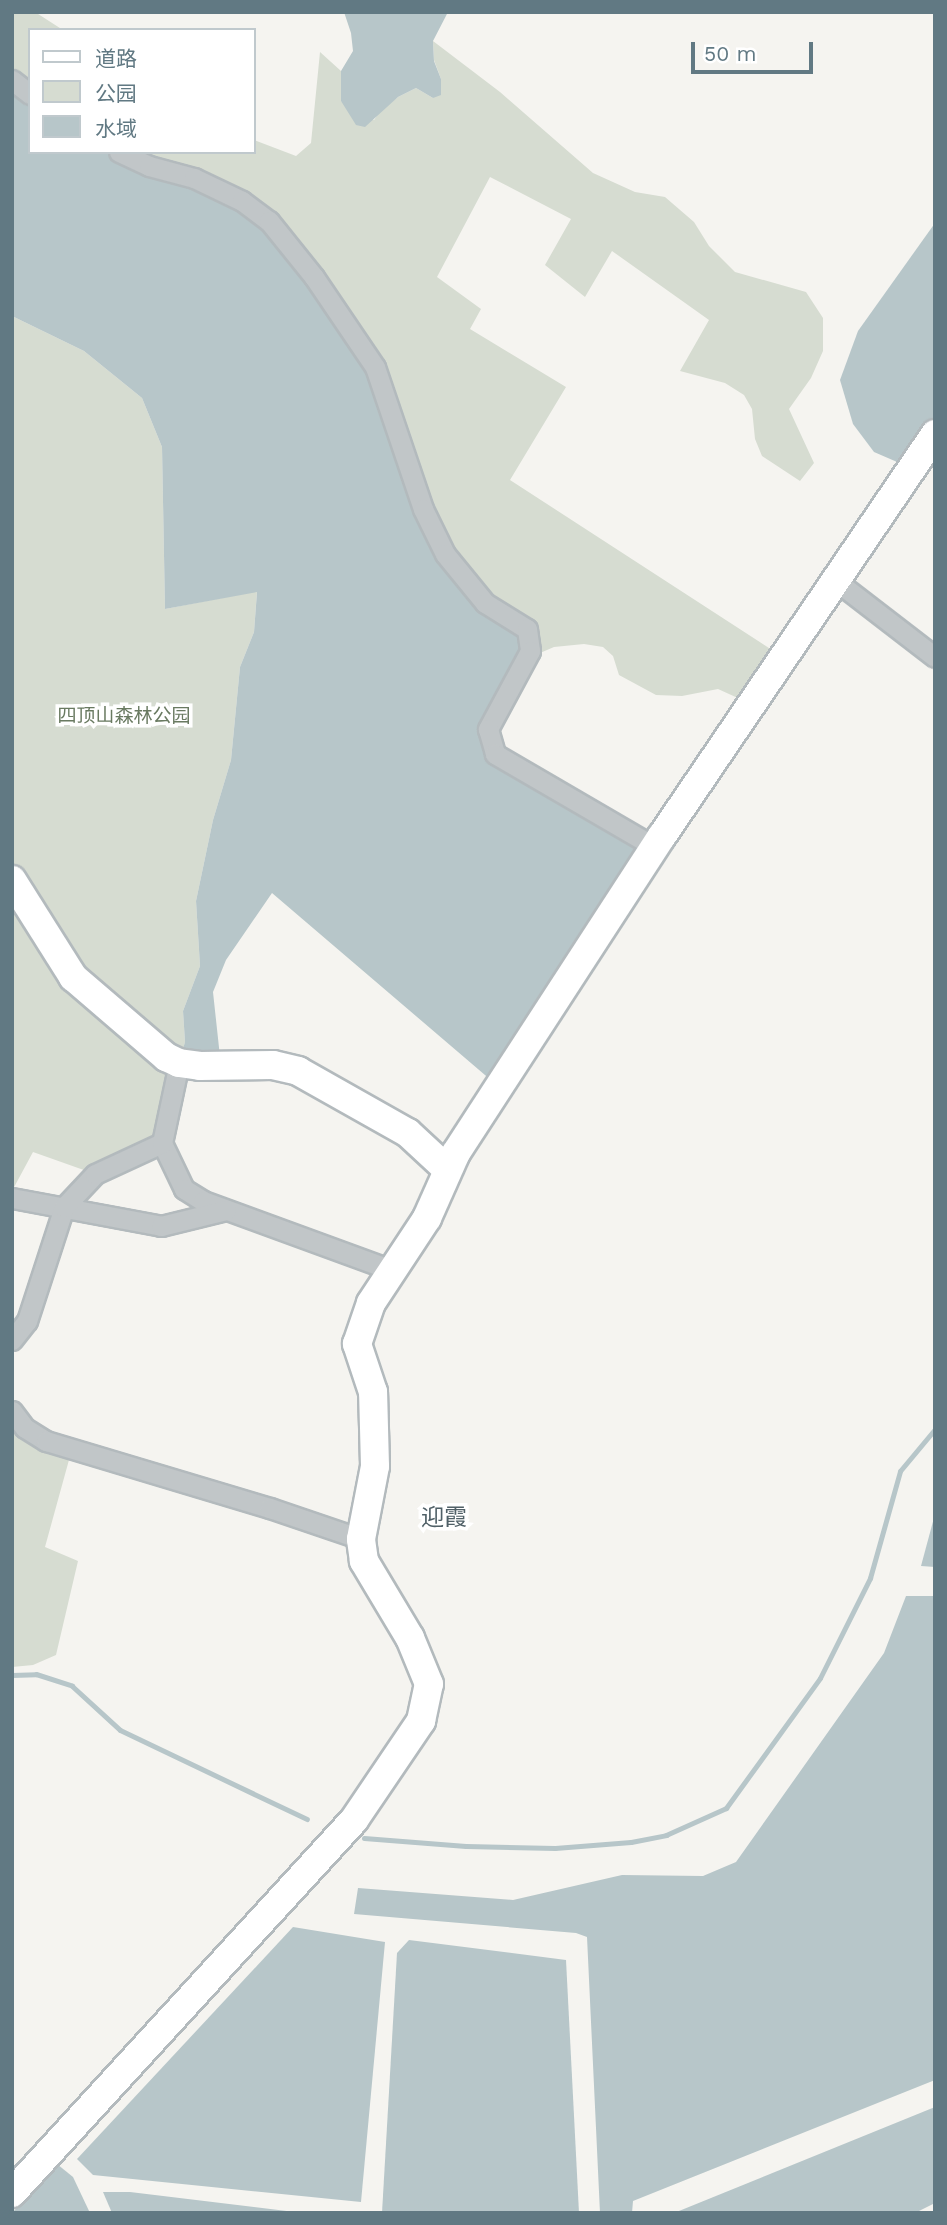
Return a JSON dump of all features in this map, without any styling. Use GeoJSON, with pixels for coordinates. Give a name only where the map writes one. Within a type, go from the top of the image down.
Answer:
{"type":"FeatureCollection","features":[{"type":"Feature","properties":{"kind":"main road"},"geometry":{"type":"LineString","coordinates":[[12,2193],[354,1820],[421,1721],[429,1684],[410,1638],[364,1561],[361,1539],[375,1453],[373,1392],[357,1344],[371,1303],[426,1218],[448,1170],[655,847],[935,434]]}},
{"type":"Feature","properties":{"kind":"main road"},"geometry":{"type":"LineString","coordinates":[[12,880],[62,964],[80,986],[128,1021],[166,1056],[179,1063],[273,1065],[298,1071],[408,1133],[448,1170]]}},
{"type":"Feature","properties":{"kind":"street"},"geometry":{"type":"LineString","coordinates":[[12,80],[28,92]]}},
{"type":"Feature","properties":{"kind":"street"},"geometry":{"type":"LineString","coordinates":[[122,154],[149,166],[194,178],[242,201],[269,220],[314,277],[375,367],[423,509],[445,554],[485,603],[527,629],[530,651],[488,729],[495,754],[655,847]]}},
{"type":"Feature","properties":{"kind":"street"},"geometry":{"type":"LineString","coordinates":[[835,580],[935,657]]}},
{"type":"Feature","properties":{"kind":"street"},"geometry":{"type":"LineString","coordinates":[[179,1063],[162,1143],[184,1189],[227,1210],[394,1271]]}},
{"type":"Feature","properties":{"kind":"street"},"geometry":{"type":"LineString","coordinates":[[12,1340],[27,1321],[64,1207],[95,1174],[162,1143]]}},
{"type":"Feature","properties":{"kind":"street"},"geometry":{"type":"LineString","coordinates":[[12,1198],[161,1226],[227,1210]]}},
{"type":"Feature","properties":{"kind":"street"},"geometry":{"type":"LineString","coordinates":[[12,1411],[25,1428],[47,1441],[270,1508],[361,1539]]}},
{"type":"Feature","properties":{"kind":"green space"},"geometry":{"type":"Polygon","coordinates":[[[12,12],[35,12],[60,28],[28,28],[28,92],[12,80],[12,12]]]}},
{"type":"Feature","properties":{"kind":"green space"},"geometry":{"type":"Polygon","coordinates":[[[433,41],[500,92],[593,173],[635,192],[665,197],[694,222],[709,246],[735,272],[806,292],[823,318],[823,351],[811,378],[789,409],[814,463],[800,481],[762,456],[755,439],[752,409],[744,395],[725,383],[680,371],[709,320],[612,251],[585,297],[545,265],[571,219],[490,177],[437,277],[481,309],[470,329],[566,387],[510,480],[783,657],[751,704],[718,689],[682,696],[656,695],[619,675],[613,656],[603,647],[584,644],[554,647],[526,659],[508,617],[121,154],[256,154],[256,141],[296,156],[311,143],[320,52],[341,71],[341,101],[374,120],[380,111],[398,97],[416,88],[433,98],[441,79],[434,60],[433,41]]]}},
{"type":"Feature","properties":{"kind":"green space","name":"四顶山森林公园"},"geometry":{"type":"Polygon","coordinates":[[[12,316],[84,351],[142,398],[162,447],[165,609],[257,591],[254,632],[240,667],[231,760],[213,820],[196,901],[200,966],[183,1011],[185,1042],[162,1143],[95,1174],[33,1152],[12,1191],[12,316]]]}},
{"type":"Feature","properties":{"kind":"green space"},"geometry":{"type":"Polygon","coordinates":[[[12,1411],[72,1449],[45,1547],[78,1561],[56,1655],[33,1665],[12,1667],[12,1411]]]}},
{"type":"Feature","properties":{"kind":"water"},"geometry":{"type":"Polygon","coordinates":[[[344,12],[448,12],[433,41],[434,61],[441,79],[441,95],[433,98],[416,88],[398,97],[365,127],[356,125],[341,101],[341,71],[353,51],[344,12]]]}},
{"type":"Feature","properties":{"kind":"water"},"geometry":{"type":"Polygon","coordinates":[[[12,80],[28,92],[28,154],[124,154],[242,201],[375,367],[437,539],[530,637],[488,738],[655,847],[499,1087],[272,893],[226,960],[213,992],[221,1066],[179,1063],[185,1042],[183,1011],[200,966],[196,901],[213,820],[231,760],[240,667],[254,632],[257,592],[165,609],[162,447],[142,398],[84,351],[12,316],[12,80]]]}},
{"type":"Feature","properties":{"kind":"water"},"geometry":{"type":"Polygon","coordinates":[[[935,223],[935,434],[911,468],[874,452],[853,424],[840,380],[858,331],[935,223]]]}},
{"type":"Feature","properties":{"kind":"water"},"geometry":{"type":"Polygon","coordinates":[[[935,1514],[935,1567],[921,1566],[935,1514]]]}},
{"type":"Feature","properties":{"kind":"water"},"geometry":{"type":"Polygon","coordinates":[[[906,1596],[935,1596],[935,2080],[633,2201],[632,2213],[600,2213],[587,1937],[576,1933],[354,1914],[358,1888],[513,1900],[622,1875],[703,1876],[736,1862],[884,1653],[906,1596]]]}},
{"type":"Feature","properties":{"kind":"water"},"geometry":{"type":"Polygon","coordinates":[[[293,1927],[385,1942],[361,2202],[93,2175],[77,2159],[293,1927]]]}},
{"type":"Feature","properties":{"kind":"water"},"geometry":{"type":"Polygon","coordinates":[[[409,1940],[566,1960],[579,2213],[382,2213],[397,1953],[409,1940]]]}},
{"type":"Feature","properties":{"kind":"water"},"geometry":{"type":"Polygon","coordinates":[[[935,2107],[935,2203],[915,2213],[674,2213],[935,2107]]]}},
{"type":"Feature","properties":{"kind":"water"},"geometry":{"type":"Polygon","coordinates":[[[57,2164],[73,2177],[90,2213],[12,2213],[57,2164]]]}},
{"type":"Feature","properties":{"kind":"water"},"geometry":{"type":"Polygon","coordinates":[[[103,2192],[130,2192],[303,2213],[112,2213],[103,2192]]]}},
{"type":"Feature","properties":{"kind":"waterway"},"geometry":{"type":"LineString","coordinates":[[364,1838],[466,1846],[555,1848],[631,1842],[666,1835],[726,1808],[820,1678],[870,1578],[900,1471],[935,1429]]}},
{"type":"Feature","properties":{"kind":"waterway"},"geometry":{"type":"LineString","coordinates":[[12,1675],[36,1674],[72,1686],[120,1730],[307,1819]]}},
{"type":"Feature","properties":{"kind":"district","name":"迎霞"},"geometry":{"type":"Point","coordinates":[444,1518]}}]}
